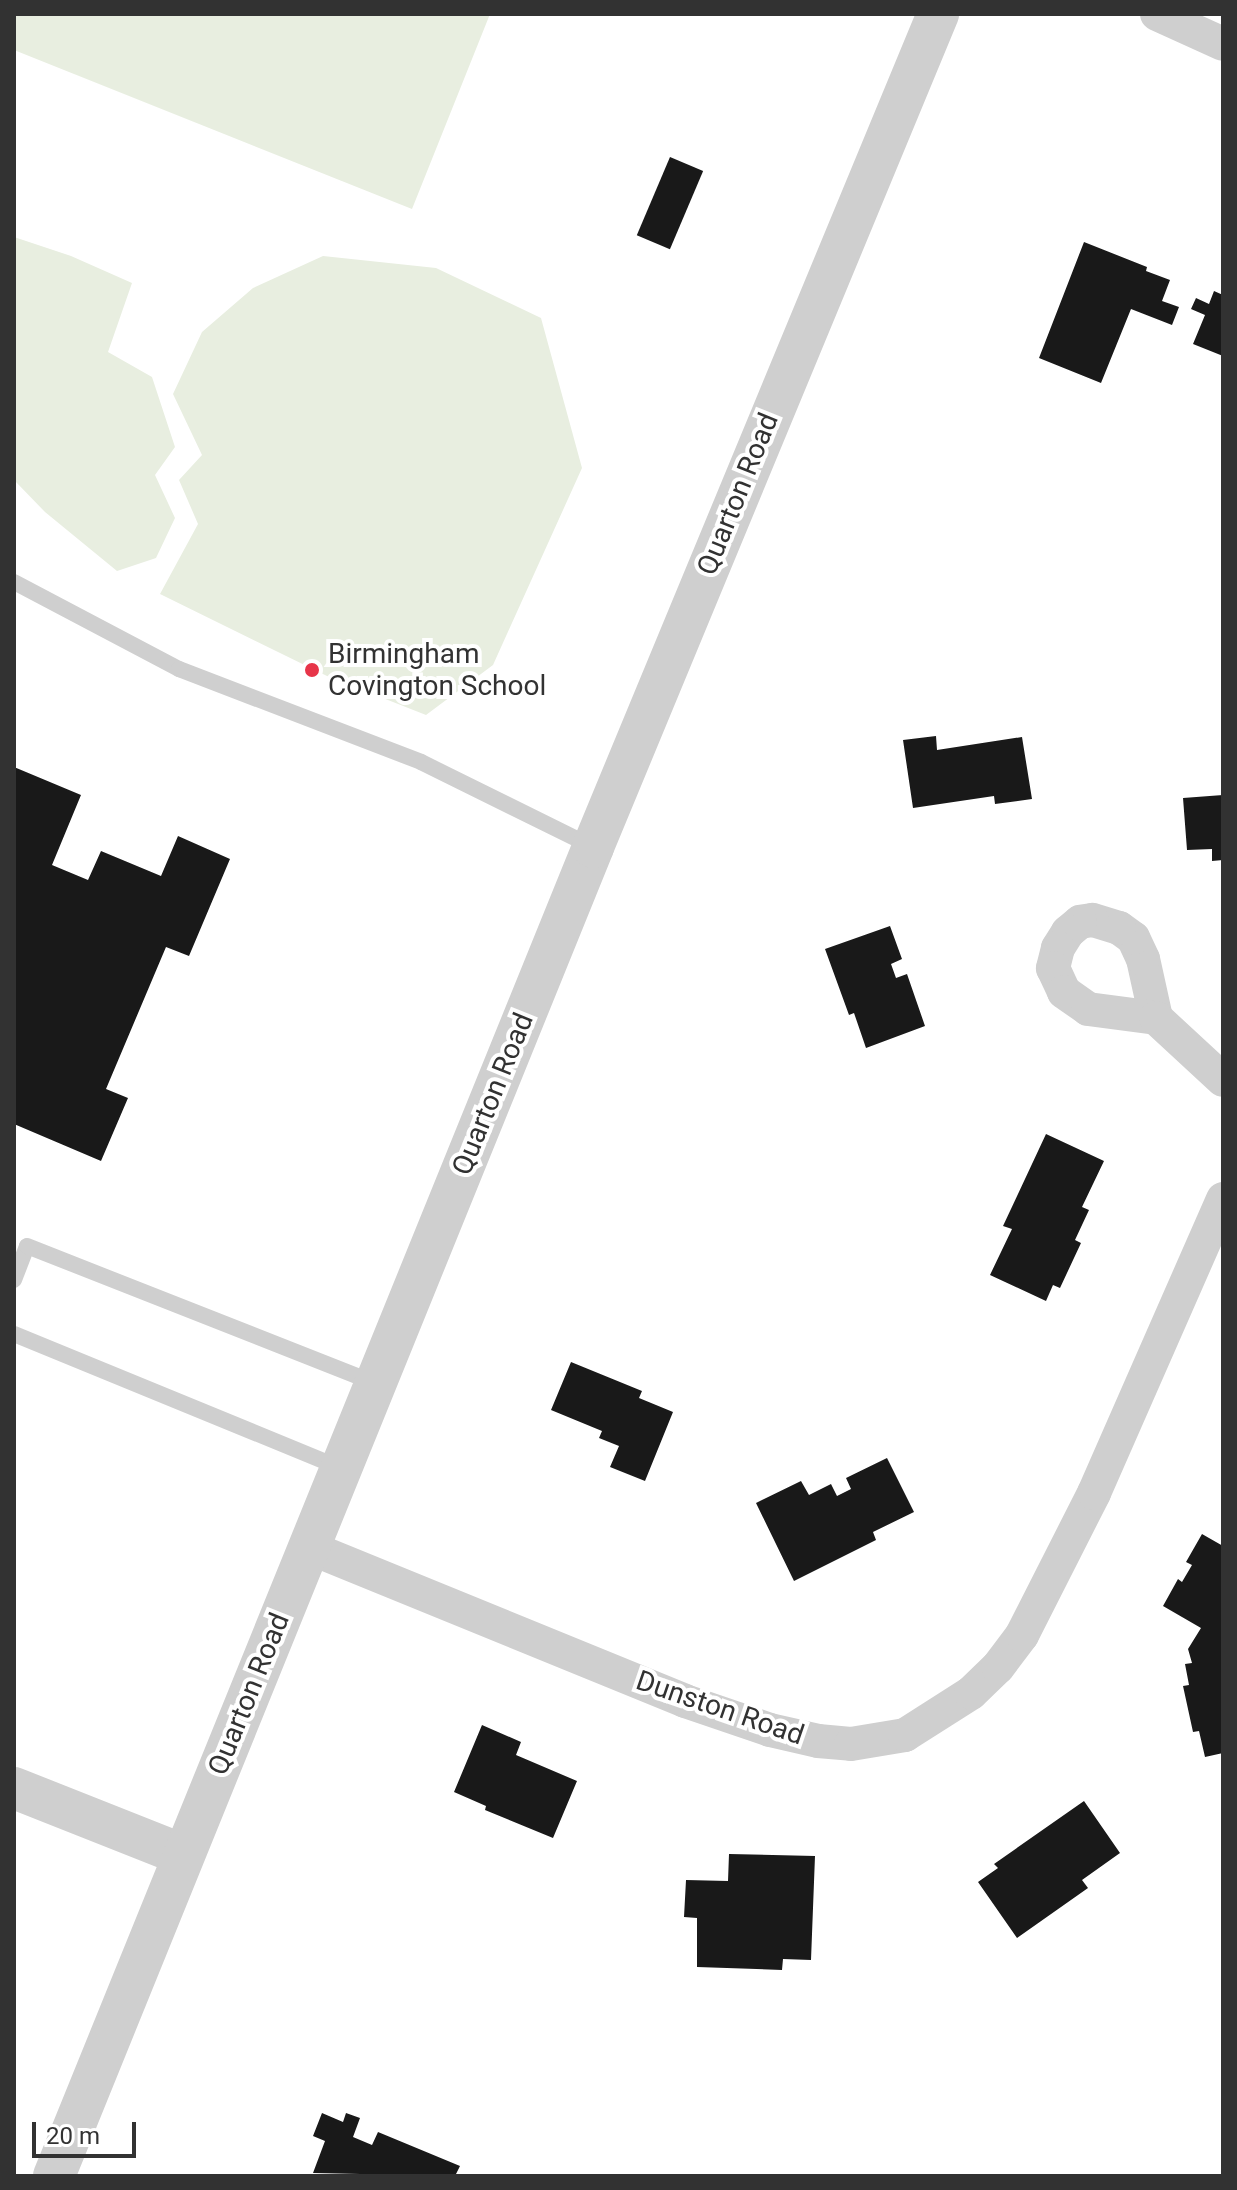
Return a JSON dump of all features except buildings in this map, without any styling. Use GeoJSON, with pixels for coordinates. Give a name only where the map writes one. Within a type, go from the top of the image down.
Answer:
{"type":"FeatureCollection","features":[{"type":"Feature","properties":{"kind":"street","name":"Quarton Road"},"geometry":{"type":"LineString","coordinates":[[54,2176],[593,847],[938,14]]}},
{"type":"Feature","properties":{"kind":"street"},"geometry":{"type":"LineString","coordinates":[[1157,14],[1223,44]]}},
{"type":"Feature","properties":{"kind":"street"},"geometry":{"type":"LineString","coordinates":[[1156,1018],[1223,1080]]}},
{"type":"Feature","properties":{"kind":"street","name":"Dunston Road"},"geometry":{"type":"LineString","coordinates":[[308,1547],[685,1701],[770,1730],[818,1741],[851,1744],[905,1735],[971,1693],[998,1667],[1022,1635],[1094,1493],[1223,1199]]}},
{"type":"Feature","properties":{"kind":"street"},"geometry":{"type":"LineString","coordinates":[[14,1788],[183,1855]]}},
{"type":"Feature","properties":{"kind":"lane"},"geometry":{"type":"LineString","coordinates":[[14,582],[179,669],[421,762],[593,847]]}},
{"type":"Feature","properties":{"kind":"lane"},"geometry":{"type":"LineString","coordinates":[[14,1280],[27,1246],[375,1383]]}},
{"type":"Feature","properties":{"kind":"lane"},"geometry":{"type":"LineString","coordinates":[[14,1334],[340,1468]]}},
{"type":"Feature","properties":{"kind":"shaded area"},"geometry":{"type":"Polygon","coordinates":[[[14,14],[490,14],[412,209],[14,50],[14,14]]]}},
{"type":"Feature","properties":{"kind":"shaded area"},"geometry":{"type":"Polygon","coordinates":[[[14,237],[71,256],[132,283],[108,352],[152,377],[175,447],[155,475],[175,518],[156,558],[117,571],[45,512],[14,480],[14,237]]]}},
{"type":"Feature","properties":{"kind":"shaded area"},"geometry":{"type":"Polygon","coordinates":[[[323,256],[436,268],[541,318],[582,468],[493,665],[426,715],[327,676],[160,594],[198,524],[179,480],[202,455],[173,394],[202,332],[253,288],[323,256]]]}},
{"type":"Feature","properties":{"kind":"place","name":"Birmingham Covington School"},"geometry":{"type":"Point","coordinates":[312,670]}}]}
